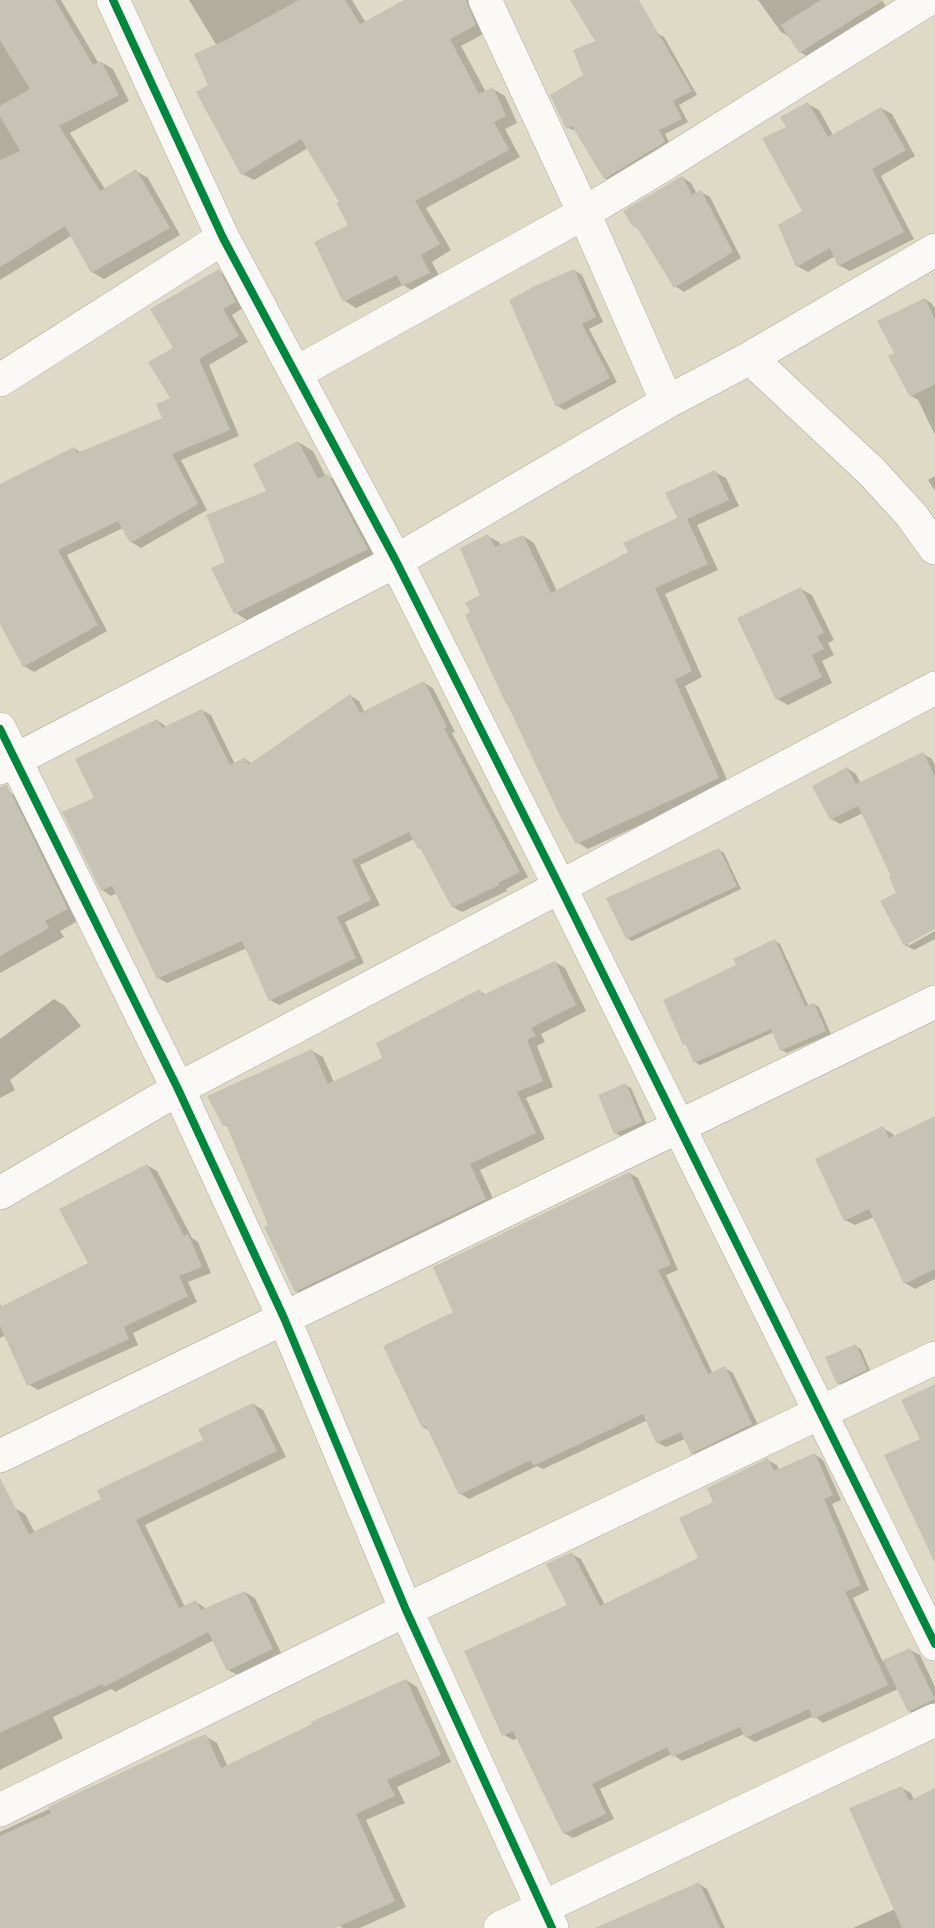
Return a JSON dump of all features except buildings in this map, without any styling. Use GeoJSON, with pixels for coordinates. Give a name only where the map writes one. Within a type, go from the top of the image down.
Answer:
{"type":"FeatureCollection","features":[{"type":"Feature","properties":{"kind":"street"},"geometry":{"type":"LineString","coordinates":[[113,0],[223,237],[396,561],[935,1644]]}},
{"type":"Feature","properties":{"kind":"street"},"geometry":{"type":"LineString","coordinates":[[485,0],[584,213],[667,402]]}},
{"type":"Feature","properties":{"kind":"street"},"geometry":{"type":"LineString","coordinates":[[296,373],[584,213],[929,0],[935,6]]}},
{"type":"Feature","properties":{"kind":"street"},"geometry":{"type":"LineString","coordinates":[[0,380],[223,237]]}},
{"type":"Feature","properties":{"kind":"street"},"geometry":{"type":"LineString","coordinates":[[8,764],[396,561],[667,402],[750,358],[935,250]]}},
{"type":"Feature","properties":{"kind":"street"},"geometry":{"type":"LineString","coordinates":[[750,358],[872,472],[912,516],[935,548]]}},
{"type":"Feature","properties":{"kind":"street"},"geometry":{"type":"LineString","coordinates":[[0,1193],[178,1089],[935,688]]}},
{"type":"Feature","properties":{"kind":"street"},"geometry":{"type":"LineString","coordinates":[[0,729],[8,764],[178,1089],[284,1318],[406,1610],[548,1918]]}},
{"type":"Feature","properties":{"kind":"street"},"geometry":{"type":"LineString","coordinates":[[0,1456],[935,1002]]}},
{"type":"Feature","properties":{"kind":"street"},"geometry":{"type":"LineString","coordinates":[[0,1810],[406,1610],[935,1358]]}},
{"type":"Feature","properties":{"kind":"street"},"geometry":{"type":"LineString","coordinates":[[500,1928],[548,1918],[935,1720]]}},
{"type":"Feature","properties":{"kind":"cycle path"},"geometry":{"type":"LineString","coordinates":[[113,0],[223,238],[396,561],[935,1644]]}},
{"type":"Feature","properties":{"kind":"cycle path"},"geometry":{"type":"LineString","coordinates":[[0,729],[178,1089],[284,1318],[406,1610],[552,1928]]}}]}
